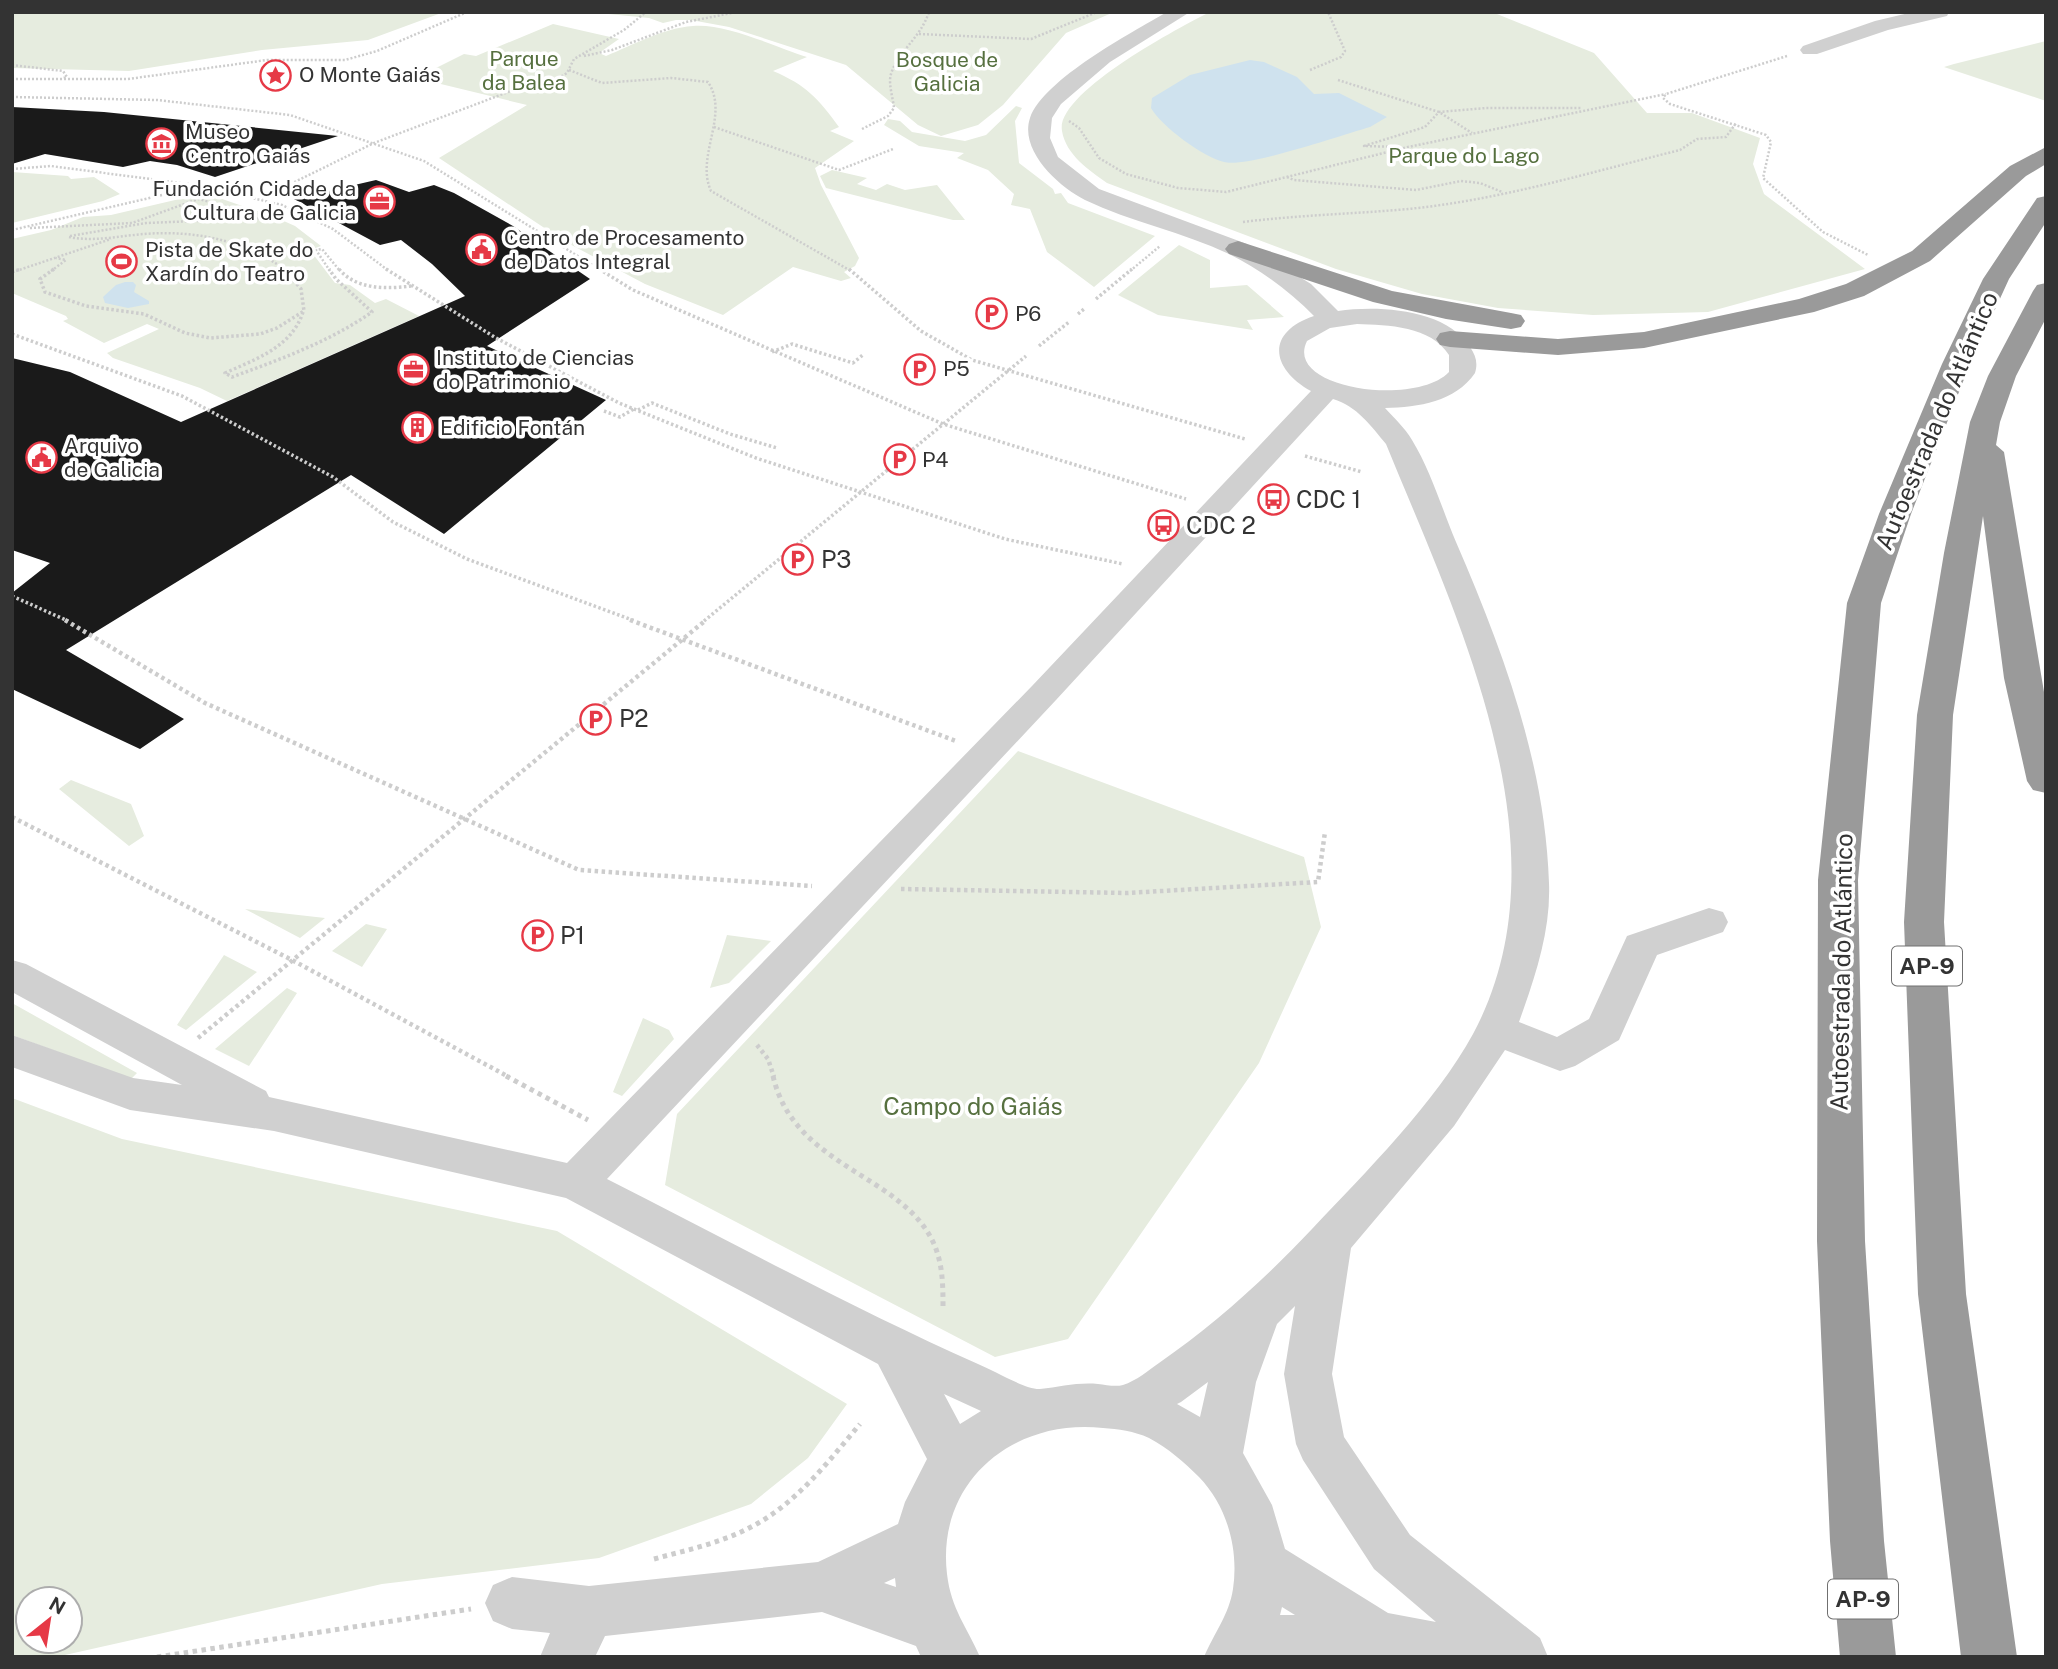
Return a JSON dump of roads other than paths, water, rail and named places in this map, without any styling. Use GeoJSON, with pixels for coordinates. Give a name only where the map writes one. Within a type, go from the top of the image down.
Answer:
{"type":"FeatureCollection","features":[{"type":"Feature","properties":{"kind":"highway"},"geometry":{"type":"LineString","coordinates":[[1450,339],[1558,347],[1644,340],[1805,306],[1855,290],[1921,256],[2018,171],[2046,154]]}},
{"type":"Feature","properties":{"kind":"highway","name":"Autoestrada do Atlántico"},"geometry":{"type":"LineString","coordinates":[[1868,1657],[1857,1541],[1841,1241],[1838,880],[1864,603],[1895,514],[1956,364],[1996,279],[2046,203]]}},
{"type":"Feature","properties":{"kind":"highway"},"geometry":{"type":"LineString","coordinates":[[1236,236],[1276,259],[1342,284],[1413,305],[1500,319],[1586,326],[1744,320]]}},
{"type":"Feature","properties":{"kind":"highway","name":"Autoestrada do Atlántico"},"geometry":{"type":"LineString","coordinates":[[1989,1657],[1942,1294],[1924,922],[1935,715],[1960,553],[1985,422],[2002,376],[2046,291]]}},
{"type":"Feature","properties":{"kind":"highway"},"geometry":{"type":"LineString","coordinates":[[1985,422],[2022,678],[2046,781]]}},
{"type":"Feature","properties":{"kind":"street"},"geometry":{"type":"LineString","coordinates":[[1181,12],[1103,58],[1053,100],[1041,118],[1039,138],[1048,160],[1091,194],[1236,236],[1302,289],[1332,319]]}},
{"type":"Feature","properties":{"kind":"street"},"geometry":{"type":"LineString","coordinates":[[1829,22],[1810,50],[1882,25],[1940,12]]}},
{"type":"Feature","properties":{"kind":"street"},"geometry":{"type":"LineString","coordinates":[[1129,1407],[1157,1392],[1257,1315],[1329,1243],[1440,1114],[1496,1029],[1518,975],[1528,919],[1530,859],[1517,765],[1506,713],[1492,671],[1399,442],[1373,411],[1340,392],[1307,378],[1293,365],[1290,351],[1295,338],[1310,327],[1332,319],[1357,316],[1409,321],[1450,339],[1461,351],[1465,364],[1460,376],[1448,387],[1429,394],[1392,399],[1340,392]]}},
{"type":"Feature","properties":{"kind":"street"},"geometry":{"type":"LineString","coordinates":[[576,1183],[1217,509],[1340,392]]}},
{"type":"Feature","properties":{"kind":"street"},"geometry":{"type":"LineString","coordinates":[[1399,442],[1413,409],[1429,394]]}},
{"type":"Feature","properties":{"kind":"street"},"geometry":{"type":"LineString","coordinates":[[1496,1029],[1560,1055],[1605,1029],[1641,946],[1709,922]]}},
{"type":"Feature","properties":{"kind":"street"},"geometry":{"type":"LineString","coordinates":[[12,974],[274,1114]]}},
{"type":"Feature","properties":{"kind":"street"},"geometry":{"type":"LineString","coordinates":[[12,1050],[130,1094],[274,1114],[576,1183],[895,1349],[1030,1410]]}},
{"type":"Feature","properties":{"kind":"street"},"geometry":{"type":"LineString","coordinates":[[1329,1243],[1308,1374],[1321,1444],[1392,1552],[1521,1657]]}},
{"type":"Feature","properties":{"kind":"street"},"geometry":{"type":"LineString","coordinates":[[1217,1458],[1232,1382],[1257,1315]]}},
{"type":"Feature","properties":{"kind":"street"},"geometry":{"type":"LineString","coordinates":[[895,1349],[954,1461]]}},
{"type":"Feature","properties":{"kind":"street"},"geometry":{"type":"LineString","coordinates":[[944,1642],[920,1584],[919,1540],[931,1498],[954,1461],[986,1432],[1030,1410],[1080,1402],[1129,1407],[1177,1426],[1217,1458],[1240,1489],[1255,1525],[1262,1564],[1257,1604],[1237,1650],[1379,1638],[1487,1657]]}},
{"type":"Feature","properties":{"kind":"street"},"geometry":{"type":"LineString","coordinates":[[512,1603],[578,1634],[822,1587],[919,1540]]}},
{"type":"Feature","properties":{"kind":"street"},"geometry":{"type":"LineString","coordinates":[[1262,1564],[1379,1638]]}},
{"type":"Feature","properties":{"kind":"street"},"geometry":{"type":"LineString","coordinates":[[822,1587],[944,1642]]}},
{"type":"Feature","properties":{"kind":"water"},"geometry":{"type":"Polygon","coordinates":[[[1250,60],[1264,62],[1297,77],[1314,94],[1339,93],[1387,117],[1370,127],[1318,143],[1236,163],[1215,159],[1194,147],[1173,132],[1151,108],[1152,98],[1190,75],[1250,60]]]}},
{"type":"Feature","properties":{"kind":"water"},"geometry":{"type":"Polygon","coordinates":[[[133,282],[136,285],[134,292],[149,301],[149,304],[128,308],[105,303],[103,297],[116,285],[133,282]]]}},
{"type":"Feature","properties":{"kind":"place","name":"O Monte Gaiás"},"geometry":{"type":"Point","coordinates":[276,75]}},
{"type":"Feature","properties":{"kind":"place","name":"Museo Centro Gaiás"},"geometry":{"type":"Point","coordinates":[162,144]}},
{"type":"Feature","properties":{"kind":"place","name":"Fundación Cidade da Cultura de Galicia"},"geometry":{"type":"Point","coordinates":[379,201]}},
{"type":"Feature","properties":{"kind":"place","name":"Centro de Procesamento de Datos Integral"},"geometry":{"type":"Point","coordinates":[481,250]}},
{"type":"Feature","properties":{"kind":"place","name":"Pista de Skate do Xardín do Teatro"},"geometry":{"type":"Point","coordinates":[122,262]}},
{"type":"Feature","properties":{"kind":"place","name":"P6"},"geometry":{"type":"Point","coordinates":[992,314]}},
{"type":"Feature","properties":{"kind":"place","name":"P5"},"geometry":{"type":"Point","coordinates":[920,369]}},
{"type":"Feature","properties":{"kind":"place","name":"Instituto de Ciencias do Patrimonio"},"geometry":{"type":"Point","coordinates":[413,370]}},
{"type":"Feature","properties":{"kind":"place","name":"Edificio Fontán"},"geometry":{"type":"Point","coordinates":[417,428]}},
{"type":"Feature","properties":{"kind":"place","name":"Arquivo de Galicia"},"geometry":{"type":"Point","coordinates":[41,458]}},
{"type":"Feature","properties":{"kind":"place","name":"P4"},"geometry":{"type":"Point","coordinates":[899,460]}},
{"type":"Feature","properties":{"kind":"place","name":"CDC 1"},"geometry":{"type":"Point","coordinates":[1273,500]}},
{"type":"Feature","properties":{"kind":"place","name":"CDC 2"},"geometry":{"type":"Point","coordinates":[1163,526]}},
{"type":"Feature","properties":{"kind":"place","name":"P3"},"geometry":{"type":"Point","coordinates":[798,560]}},
{"type":"Feature","properties":{"kind":"place","name":"P2"},"geometry":{"type":"Point","coordinates":[596,719]}},
{"type":"Feature","properties":{"kind":"place","name":"P1"},"geometry":{"type":"Point","coordinates":[537,936]}},
{"type":"Feature","properties":{"kind":"park label","name":"Parque da Balea"},"geometry":{"type":"Point","coordinates":[524,71]}},
{"type":"Feature","properties":{"kind":"park label","name":"Bosque de Galicia"},"geometry":{"type":"Point","coordinates":[947,72]}},
{"type":"Feature","properties":{"kind":"park label","name":"Parque do Lago"},"geometry":{"type":"Point","coordinates":[1464,156]}},
{"type":"Feature","properties":{"kind":"park label","name":"Campo do Gaiás"},"geometry":{"type":"Point","coordinates":[973,1107]}}]}
